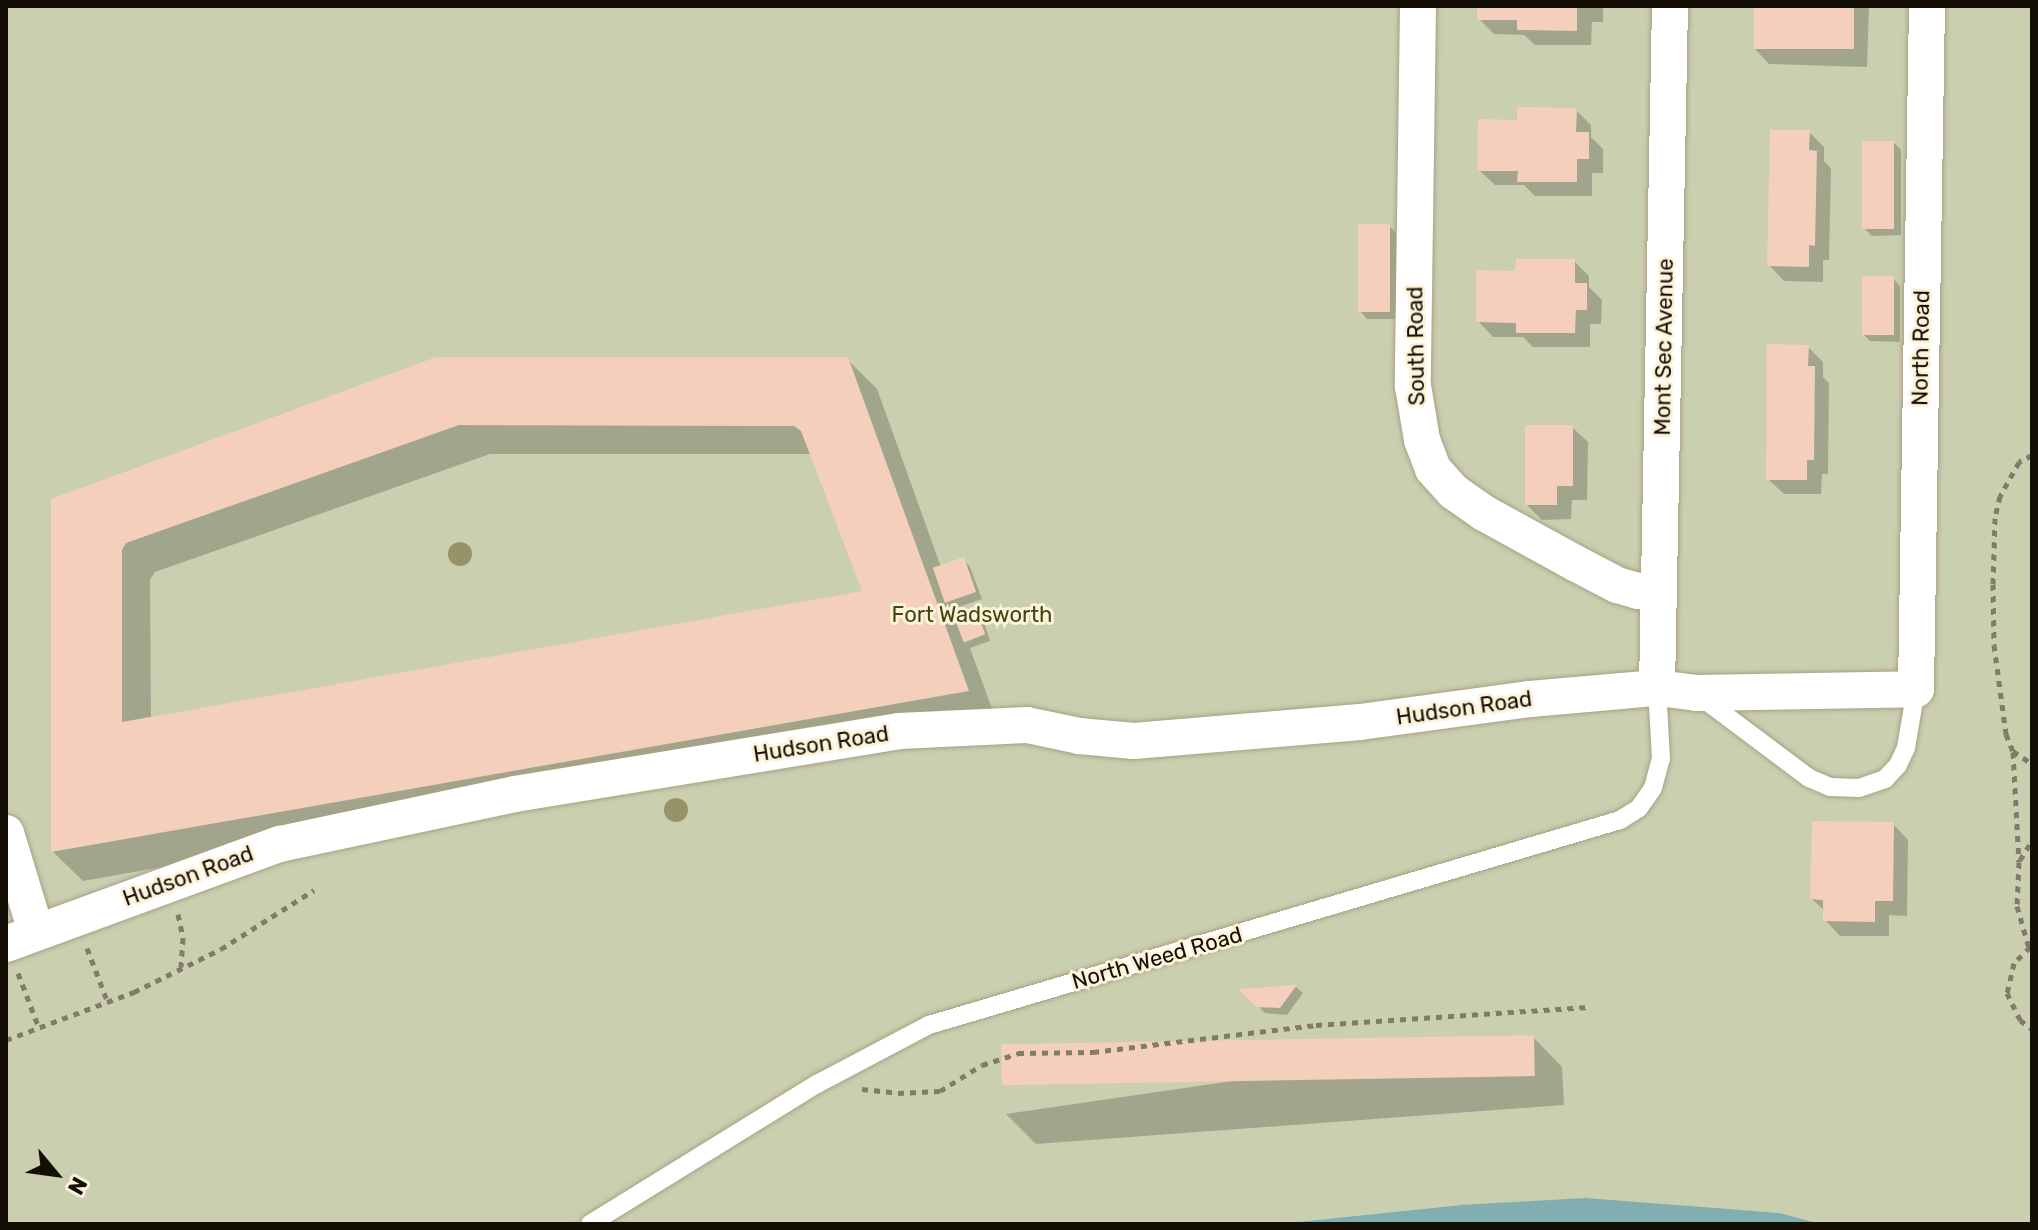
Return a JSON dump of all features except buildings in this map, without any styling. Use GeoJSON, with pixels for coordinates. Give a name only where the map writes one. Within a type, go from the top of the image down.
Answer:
{"type":"FeatureCollection","features":[{"type":"Feature","properties":{"kind":"street","name":"South Road"},"geometry":{"type":"LineString","coordinates":[[1418,6],[1413,386],[1422,440],[1433,469],[1464,499],[1575,563],[1617,585],[1638,591],[1659,590]]}},
{"type":"Feature","properties":{"kind":"street","name":"Mont Sec Avenue"},"geometry":{"type":"LineString","coordinates":[[1657,688],[1670,6]]}},
{"type":"Feature","properties":{"kind":"street","name":"North Road"},"geometry":{"type":"LineString","coordinates":[[1916,689],[1927,6]]}},
{"type":"Feature","properties":{"kind":"street","name":"Hudson Road"},"geometry":{"type":"LineString","coordinates":[[21,938],[280,844],[515,794],[899,731],[1027,725],[1079,736],[1134,741],[1181,739],[1657,688],[1696,693],[1916,689]]}},
{"type":"Feature","properties":{"kind":"street"},"geometry":{"type":"LineString","coordinates":[[6,833],[21,938]]}},
{"type":"Feature","properties":{"kind":"lane","name":"North Weed Road"},"geometry":{"type":"LineString","coordinates":[[590,1224],[817,1084],[929,1025],[1620,820],[1639,808],[1653,788],[1661,759],[1657,688]]}},
{"type":"Feature","properties":{"kind":"lane"},"geometry":{"type":"LineString","coordinates":[[1696,693],[1809,778],[1830,787],[1859,788],[1885,779],[1898,765],[1906,748],[1916,689]]}},
{"type":"Feature","properties":{"kind":"path"},"geometry":{"type":"LineString","coordinates":[[2032,455],[2019,462],[2007,477],[1995,518],[1994,645],[2001,710],[2013,751],[2019,862],[2017,906],[2031,947],[2014,963],[2007,993],[2020,1020],[2032,1029]]}},
{"type":"Feature","properties":{"kind":"path"},"geometry":{"type":"LineString","coordinates":[[2013,751],[2032,764]]}},
{"type":"Feature","properties":{"kind":"path"},"geometry":{"type":"LineString","coordinates":[[2019,862],[2032,841]]}},
{"type":"Feature","properties":{"kind":"path"},"geometry":{"type":"LineString","coordinates":[[6,1040],[108,1003],[221,949],[314,890]]}},
{"type":"Feature","properties":{"kind":"path"},"geometry":{"type":"LineString","coordinates":[[177,910],[183,938],[181,968]]}},
{"type":"Feature","properties":{"kind":"path"},"geometry":{"type":"LineString","coordinates":[[90,957],[108,1003]]}},
{"type":"Feature","properties":{"kind":"path"},"geometry":{"type":"LineString","coordinates":[[22,985],[39,1028]]}},
{"type":"Feature","properties":{"kind":"path"},"geometry":{"type":"LineString","coordinates":[[817,1084],[928,1093],[951,1086],[982,1065],[1018,1053],[1093,1052],[1316,1025],[1588,1007]]}},
{"type":"Feature","properties":{"kind":"green space","name":"Fort Wadsworth"},"geometry":{"type":"Polygon","coordinates":[[[6,6],[2032,6],[2032,1224],[1821,1224],[1780,1213],[1686,1207],[1460,1205],[1278,1224],[6,1224],[6,6]]]}},
{"type":"Feature","properties":{"kind":"water"},"geometry":{"type":"Polygon","coordinates":[[[1585,1198],[1780,1213],[1821,1224],[1278,1224],[1460,1205],[1585,1198]]]}}]}
